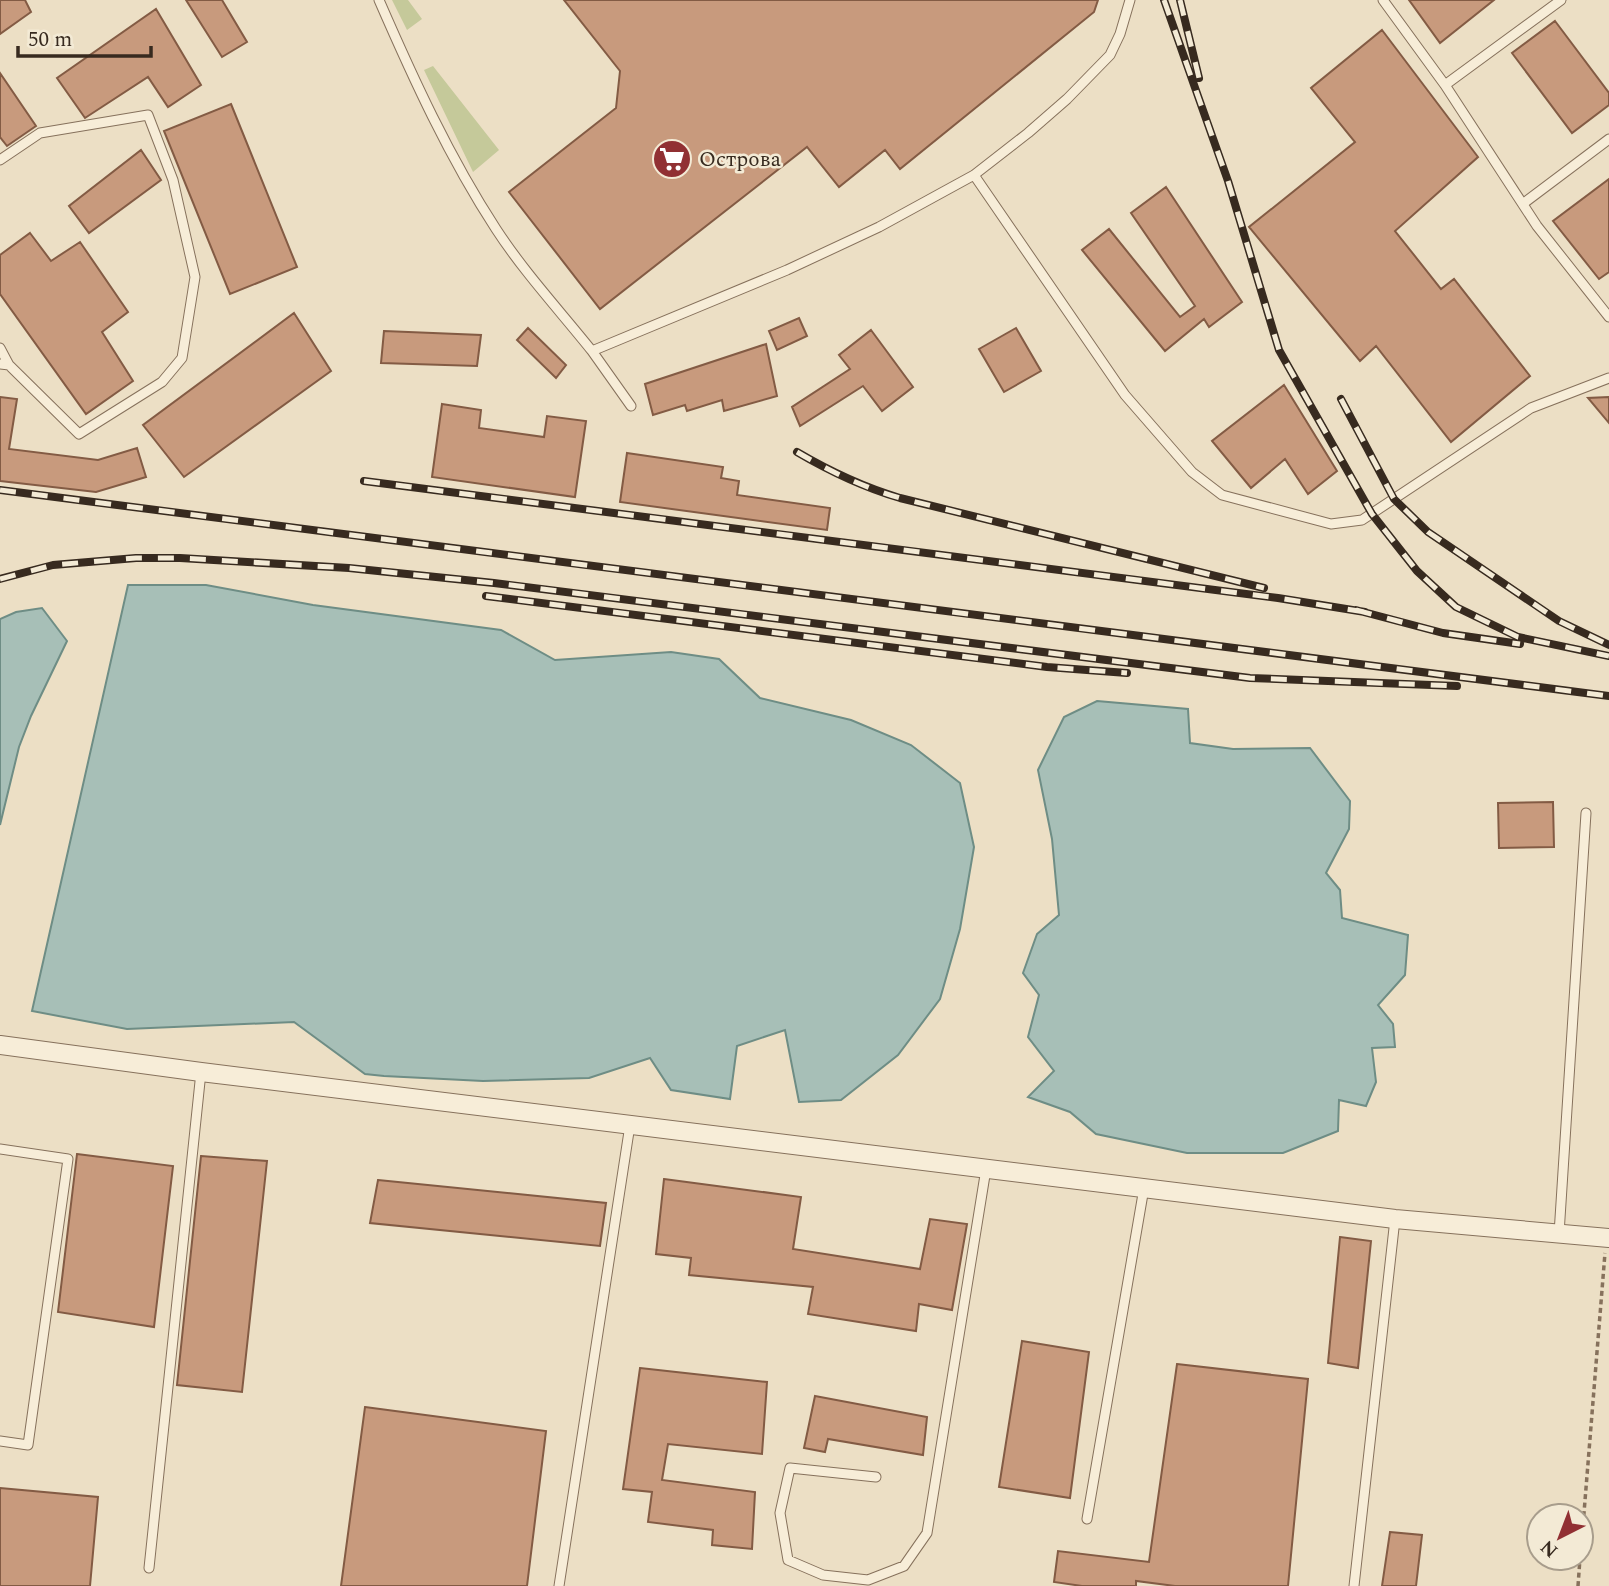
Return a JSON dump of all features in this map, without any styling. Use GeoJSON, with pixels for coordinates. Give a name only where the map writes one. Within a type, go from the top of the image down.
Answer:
{"type":"FeatureCollection","features":[{"type":"Feature","properties":{"kind":"street"},"geometry":{"type":"LineString","coordinates":[[0,1045],[1395,1219],[1607,1237]]}},
{"type":"Feature","properties":{"kind":"lane"},"geometry":{"type":"LineString","coordinates":[[379,0],[416,84],[497,231],[592,351],[631,406]]}},
{"type":"Feature","properties":{"kind":"lane"},"geometry":{"type":"LineString","coordinates":[[592,351],[787,270],[879,227],[974,175],[1067,99],[1110,55],[1130,0]]}},
{"type":"Feature","properties":{"kind":"lane"},"geometry":{"type":"LineString","coordinates":[[1383,0],[1446,85],[1538,226],[1609,317]]}},
{"type":"Feature","properties":{"kind":"lane"},"geometry":{"type":"LineString","coordinates":[[1446,85],[1561,0]]}},
{"type":"Feature","properties":{"kind":"lane"},"geometry":{"type":"LineString","coordinates":[[0,160],[40,133],[148,115],[173,180],[195,277],[182,358],[162,382],[79,434],[5,365],[0,348]]}},
{"type":"Feature","properties":{"kind":"lane"},"geometry":{"type":"LineString","coordinates":[[1524,203],[1609,139]]}},
{"type":"Feature","properties":{"kind":"lane"},"geometry":{"type":"LineString","coordinates":[[974,175],[1125,395],[1192,471],[1222,495],[1331,524],[1362,520],[1531,408],[1609,378]]}},
{"type":"Feature","properties":{"kind":"lane"},"geometry":{"type":"LineString","coordinates":[[1559,1234],[1586,813]]}},
{"type":"Feature","properties":{"kind":"lane"},"geometry":{"type":"LineString","coordinates":[[149,1568],[201,1072]]}},
{"type":"Feature","properties":{"kind":"lane"},"geometry":{"type":"LineString","coordinates":[[559,1586],[630,1125]]}},
{"type":"Feature","properties":{"kind":"lane"},"geometry":{"type":"LineString","coordinates":[[0,1149],[68,1159],[28,1445],[0,1441]]}},
{"type":"Feature","properties":{"kind":"lane"},"geometry":{"type":"LineString","coordinates":[[876,1477],[790,1468],[780,1513],[788,1560],[822,1575],[868,1580],[904,1566],[928,1533],[986,1169]]}},
{"type":"Feature","properties":{"kind":"lane"},"geometry":{"type":"LineString","coordinates":[[1087,1519],[1144,1188]]}},
{"type":"Feature","properties":{"kind":"lane"},"geometry":{"type":"LineString","coordinates":[[1354,1586],[1395,1219]]}},
{"type":"Feature","properties":{"kind":"path"},"geometry":{"type":"LineString","coordinates":[[1585,1502],[1607,1237]]}},
{"type":"Feature","properties":{"kind":"green space"},"geometry":{"type":"Polygon","coordinates":[[[392,0],[408,0],[422,19],[407,30],[392,0]]]}},
{"type":"Feature","properties":{"kind":"green space"},"geometry":{"type":"Polygon","coordinates":[[[433,66],[499,150],[473,172],[424,70],[433,66]]]}},
{"type":"Feature","properties":{"kind":"water"},"geometry":{"type":"Polygon","coordinates":[[[128,585],[206,585],[313,605],[501,630],[555,660],[671,652],[719,659],[760,698],[851,720],[911,745],[960,783],[974,847],[960,929],[940,999],[898,1055],[841,1100],[799,1102],[785,1030],[737,1046],[730,1099],[671,1090],[650,1058],[589,1078],[483,1081],[384,1076],[365,1074],[294,1022],[127,1029],[32,1011],[128,585]]]}},
{"type":"Feature","properties":{"kind":"water"},"geometry":{"type":"Polygon","coordinates":[[[42,608],[67,641],[19,747],[0,825],[0,619],[16,612],[42,608]]]}},
{"type":"Feature","properties":{"kind":"water"},"geometry":{"type":"Polygon","coordinates":[[[1097,701],[1188,709],[1190,743],[1233,749],[1310,748],[1350,801],[1349,829],[1326,873],[1340,890],[1342,918],[1408,935],[1405,975],[1378,1005],[1393,1024],[1395,1047],[1372,1048],[1376,1082],[1366,1106],[1339,1100],[1338,1131],[1283,1153],[1187,1153],[1096,1134],[1070,1112],[1028,1097],[1054,1071],[1028,1037],[1039,995],[1023,973],[1037,934],[1059,915],[1052,839],[1038,770],[1064,717],[1097,701]]]}},
{"type":"Feature","properties":{"kind":"building"},"geometry":{"type":"Polygon","coordinates":[[[0,0],[25,0],[31,12],[0,34],[0,0]]]}},
{"type":"Feature","properties":{"kind":"building"},"geometry":{"type":"Polygon","coordinates":[[[186,0],[222,0],[247,42],[222,57],[186,0]]]}},
{"type":"Feature","properties":{"kind":"building","name":"Острова"},"geometry":{"type":"Polygon","coordinates":[[[564,0],[1098,0],[1094,12],[900,169],[885,150],[839,187],[807,147],[600,309],[509,192],[616,108],[620,71],[564,0]]]}},
{"type":"Feature","properties":{"kind":"building"},"geometry":{"type":"Polygon","coordinates":[[[1409,0],[1494,0],[1440,43],[1409,0]]]}},
{"type":"Feature","properties":{"kind":"building"},"geometry":{"type":"Polygon","coordinates":[[[156,9],[201,85],[168,107],[148,77],[85,118],[57,78],[156,9]]]}},
{"type":"Feature","properties":{"kind":"building"},"geometry":{"type":"Polygon","coordinates":[[[1555,21],[1609,93],[1609,105],[1572,133],[1512,53],[1555,21]]]}},
{"type":"Feature","properties":{"kind":"building"},"geometry":{"type":"Polygon","coordinates":[[[1382,30],[1478,157],[1395,231],[1441,289],[1454,279],[1530,376],[1451,442],[1376,346],[1360,361],[1249,227],[1355,142],[1311,88],[1382,30]]]}},
{"type":"Feature","properties":{"kind":"building"},"geometry":{"type":"Polygon","coordinates":[[[0,73],[36,126],[7,146],[0,137],[0,73]]]}},
{"type":"Feature","properties":{"kind":"building"},"geometry":{"type":"Polygon","coordinates":[[[231,104],[297,267],[230,294],[164,131],[231,104]]]}},
{"type":"Feature","properties":{"kind":"building"},"geometry":{"type":"Polygon","coordinates":[[[141,150],[161,180],[89,233],[69,206],[141,150]]]}},
{"type":"Feature","properties":{"kind":"building"},"geometry":{"type":"Polygon","coordinates":[[[1609,179],[1609,272],[1599,279],[1553,221],[1609,179]]]}},
{"type":"Feature","properties":{"kind":"building"},"geometry":{"type":"Polygon","coordinates":[[[1166,187],[1242,302],[1209,327],[1204,319],[1165,351],[1082,250],[1109,229],[1180,317],[1195,306],[1131,213],[1166,187]]]}},
{"type":"Feature","properties":{"kind":"building"},"geometry":{"type":"Polygon","coordinates":[[[30,233],[51,261],[80,242],[128,312],[102,332],[133,381],[86,414],[0,294],[0,255],[30,233]]]}},
{"type":"Feature","properties":{"kind":"building"},"geometry":{"type":"Polygon","coordinates":[[[294,313],[331,371],[184,477],[143,425],[294,313]]]}},
{"type":"Feature","properties":{"kind":"building"},"geometry":{"type":"Polygon","coordinates":[[[799,318],[807,336],[777,350],[769,331],[799,318]]]}},
{"type":"Feature","properties":{"kind":"building"},"geometry":{"type":"Polygon","coordinates":[[[528,328],[566,365],[556,378],[517,340],[528,328]]]}},
{"type":"Feature","properties":{"kind":"building"},"geometry":{"type":"Polygon","coordinates":[[[1016,328],[1041,371],[1004,392],[979,349],[1016,328]]]}},
{"type":"Feature","properties":{"kind":"building"},"geometry":{"type":"Polygon","coordinates":[[[871,330],[913,387],[882,411],[863,386],[800,426],[792,407],[850,369],[839,355],[871,330]]]}},
{"type":"Feature","properties":{"kind":"building"},"geometry":{"type":"Polygon","coordinates":[[[384,331],[481,335],[477,366],[381,363],[384,331]]]}},
{"type":"Feature","properties":{"kind":"building"},"geometry":{"type":"Polygon","coordinates":[[[766,344],[777,396],[724,411],[722,400],[687,411],[685,405],[653,415],[645,384],[766,344]]]}},
{"type":"Feature","properties":{"kind":"building"},"geometry":{"type":"Polygon","coordinates":[[[1284,385],[1337,471],[1308,494],[1285,459],[1251,488],[1212,441],[1284,385]]]}},
{"type":"Feature","properties":{"kind":"building"},"geometry":{"type":"Polygon","coordinates":[[[0,397],[17,399],[9,449],[98,460],[137,448],[146,477],[96,492],[0,481],[0,397]]]}},
{"type":"Feature","properties":{"kind":"building"},"geometry":{"type":"Polygon","coordinates":[[[1609,397],[1609,423],[1588,398],[1609,397]]]}},
{"type":"Feature","properties":{"kind":"building"},"geometry":{"type":"Polygon","coordinates":[[[442,404],[481,410],[479,428],[544,437],[547,416],[586,421],[575,497],[432,477],[442,404]]]}},
{"type":"Feature","properties":{"kind":"building"},"geometry":{"type":"Polygon","coordinates":[[[627,453],[723,467],[721,478],[739,481],[737,495],[830,508],[827,530],[620,502],[627,453]]]}},
{"type":"Feature","properties":{"kind":"building"},"geometry":{"type":"Polygon","coordinates":[[[1553,802],[1554,847],[1499,848],[1498,803],[1553,802]]]}},
{"type":"Feature","properties":{"kind":"building"},"geometry":{"type":"Polygon","coordinates":[[[77,1154],[173,1166],[154,1327],[58,1312],[77,1154]]]}},
{"type":"Feature","properties":{"kind":"building"},"geometry":{"type":"Polygon","coordinates":[[[201,1156],[267,1161],[242,1392],[177,1385],[201,1156]]]}},
{"type":"Feature","properties":{"kind":"building"},"geometry":{"type":"Polygon","coordinates":[[[664,1179],[801,1197],[793,1249],[920,1269],[930,1219],[967,1224],[952,1310],[919,1304],[916,1331],[808,1314],[813,1287],[689,1275],[691,1258],[656,1254],[664,1179]]]}},
{"type":"Feature","properties":{"kind":"building"},"geometry":{"type":"Polygon","coordinates":[[[378,1180],[606,1203],[600,1246],[370,1223],[378,1180]]]}},
{"type":"Feature","properties":{"kind":"building"},"geometry":{"type":"Polygon","coordinates":[[[1340,1237],[1371,1241],[1358,1368],[1328,1363],[1340,1237]]]}},
{"type":"Feature","properties":{"kind":"building"},"geometry":{"type":"Polygon","coordinates":[[[1022,1341],[1089,1352],[1070,1498],[999,1487],[1022,1341]]]}},
{"type":"Feature","properties":{"kind":"building"},"geometry":{"type":"Polygon","coordinates":[[[1177,1364],[1308,1379],[1288,1586],[1175,1586],[1136,1581],[1136,1586],[1082,1586],[1054,1582],[1058,1551],[1149,1562],[1177,1364]]]}},
{"type":"Feature","properties":{"kind":"building"},"geometry":{"type":"Polygon","coordinates":[[[640,1368],[767,1382],[762,1454],[668,1444],[662,1480],[755,1492],[752,1549],[712,1545],[713,1530],[648,1522],[652,1492],[623,1489],[640,1368]]]}},
{"type":"Feature","properties":{"kind":"building"},"geometry":{"type":"Polygon","coordinates":[[[815,1396],[927,1417],[923,1455],[828,1439],[825,1452],[804,1448],[815,1396]]]}},
{"type":"Feature","properties":{"kind":"building"},"geometry":{"type":"Polygon","coordinates":[[[365,1407],[546,1431],[527,1586],[341,1586],[365,1407]]]}},
{"type":"Feature","properties":{"kind":"building"},"geometry":{"type":"Polygon","coordinates":[[[0,1488],[98,1497],[90,1586],[0,1586],[0,1488]]]}},
{"type":"Feature","properties":{"kind":"building"},"geometry":{"type":"Polygon","coordinates":[[[1390,1532],[1422,1535],[1416,1586],[1382,1586],[1390,1532]]]}},
{"type":"Feature","properties":{"kind":"railway"},"geometry":{"type":"LineString","coordinates":[[1164,0],[1228,181],[1279,350],[1372,514],[1417,571],[1456,607],[1518,637],[1609,656]]}},
{"type":"Feature","properties":{"kind":"railway"},"geometry":{"type":"LineString","coordinates":[[1180,0],[1199,78]]}},
{"type":"Feature","properties":{"kind":"railway"},"geometry":{"type":"LineString","coordinates":[[1341,399],[1394,499],[1428,532],[1559,621],[1609,645]]}},
{"type":"Feature","properties":{"kind":"railway"},"geometry":{"type":"LineString","coordinates":[[797,452],[847,478],[900,498],[1264,588]]}},
{"type":"Feature","properties":{"kind":"railway"},"geometry":{"type":"LineString","coordinates":[[364,481],[1278,598],[1365,612]]}},
{"type":"Feature","properties":{"kind":"railway"},"geometry":{"type":"LineString","coordinates":[[0,490],[1609,696]]}},
{"type":"Feature","properties":{"kind":"railway"},"geometry":{"type":"LineString","coordinates":[[0,579],[53,565],[136,558],[349,568],[494,583],[1250,678],[1457,686]]}},
{"type":"Feature","properties":{"kind":"railway"},"geometry":{"type":"LineString","coordinates":[[486,596],[1047,667],[1127,673]]}},
{"type":"Feature","properties":{"kind":"railway"},"geometry":{"type":"LineString","coordinates":[[1356,610],[1443,633],[1520,644]]}},
{"type":"Feature","properties":{"kind":"place","name":"Острова"},"geometry":{"type":"Point","coordinates":[672,159]}}]}
